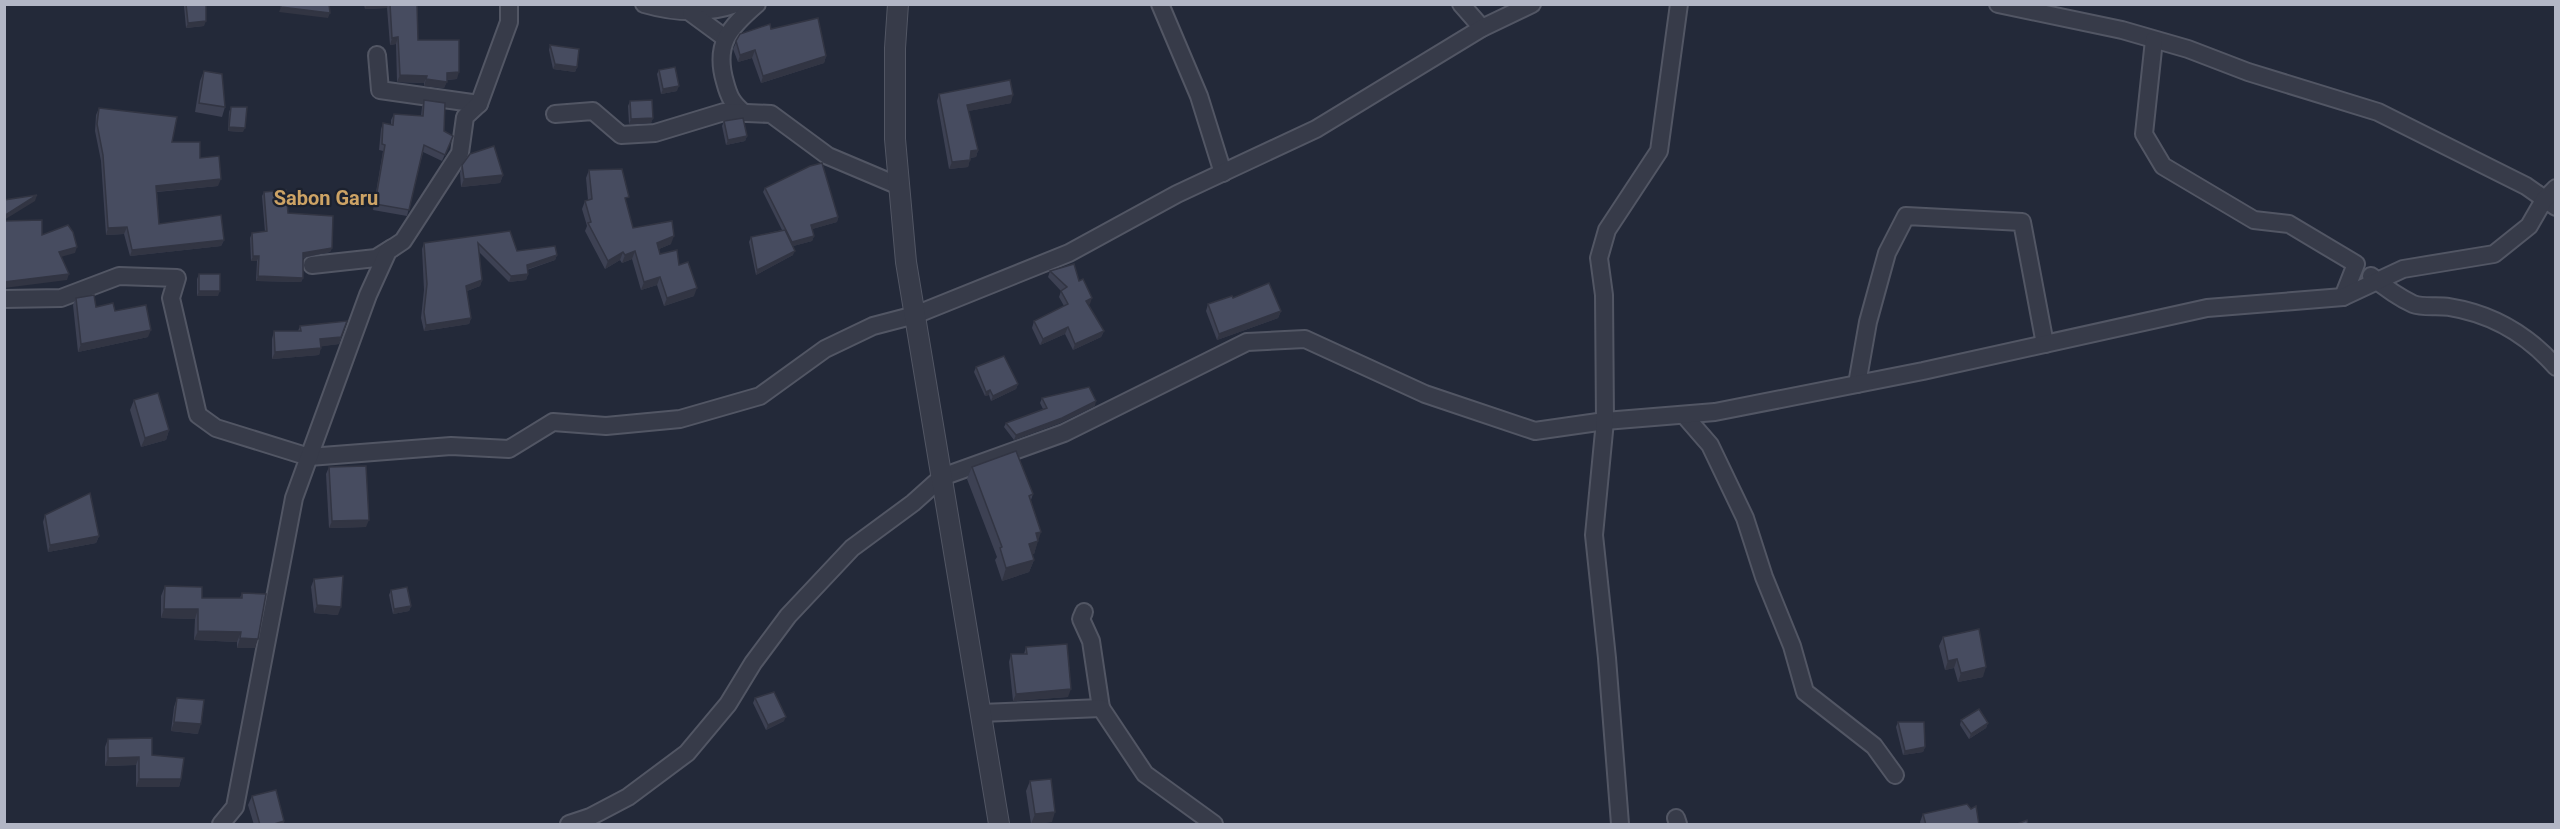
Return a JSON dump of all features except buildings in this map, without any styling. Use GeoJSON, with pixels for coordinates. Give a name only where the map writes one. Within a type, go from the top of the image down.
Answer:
{"type":"FeatureCollection","features":[{"type":"Feature","properties":{"kind":"street"},"geometry":{"type":"LineString","coordinates":[[240,825],[236,807],[294,498],[368,294],[388,251],[403,241],[460,153],[465,117],[479,104],[509,22],[509,4]]}},
{"type":"Feature","properties":{"kind":"street"},"geometry":{"type":"LineString","coordinates":[[644,4],[664,10],[691,13],[736,4]]}},
{"type":"Feature","properties":{"kind":"street"},"geometry":{"type":"LineString","coordinates":[[744,113],[731,102],[720,64],[725,38],[738,21],[757,4]]}},
{"type":"Feature","properties":{"kind":"street"},"geometry":{"type":"LineString","coordinates":[[898,4],[895,48],[895,139],[906,262],[999,825]]}},
{"type":"Feature","properties":{"kind":"street"},"geometry":{"type":"LineString","coordinates":[[1160,4],[1199,96],[1223,173]]}},
{"type":"Feature","properties":{"kind":"street"},"geometry":{"type":"LineString","coordinates":[[1461,4],[1482,28]]}},
{"type":"Feature","properties":{"kind":"street"},"geometry":{"type":"LineString","coordinates":[[4,299],[61,298],[119,276],[177,278],[171,298],[198,415],[216,428],[309,457],[450,447],[509,448],[553,422],[606,426],[685,418],[760,396],[825,349],[873,326],[915,315],[1069,253],[1177,194],[1316,129],[1482,28],[1532,4]]}},
{"type":"Feature","properties":{"kind":"street"},"geometry":{"type":"LineString","coordinates":[[1620,825],[1607,658],[1594,535],[1605,421],[1604,294],[1599,258],[1607,230],[1659,151],[1679,4]]}},
{"type":"Feature","properties":{"kind":"street"},"geometry":{"type":"LineString","coordinates":[[569,825],[590,818],[628,797],[687,753],[728,704],[753,663],[796,608],[852,548],[913,503],[942,477],[1064,433],[1247,342],[1305,339],[1425,394],[1535,431],[1605,421],[1715,412],[1857,384],[2207,308],[2343,297],[2403,269],[2494,254],[2529,226],[2552,198],[2378,112],[2122,30],[1998,4]]}},
{"type":"Feature","properties":{"kind":"street"},"geometry":{"type":"LineString","coordinates":[[691,13],[725,38]]}},
{"type":"Feature","properties":{"kind":"street"},"geometry":{"type":"LineString","coordinates":[[2154,40],[2144,134],[2163,166],[2254,220],[2289,224],[2356,264],[2377,281],[2415,305],[2450,307],[2493,319],[2520,333],[2538,347],[2556,367]]}},
{"type":"Feature","properties":{"kind":"street"},"geometry":{"type":"LineString","coordinates":[[377,55],[380,90],[479,104]]}},
{"type":"Feature","properties":{"kind":"street"},"geometry":{"type":"LineString","coordinates":[[555,114],[593,111],[621,135],[655,132],[724,112],[771,114],[828,156],[899,186]]}},
{"type":"Feature","properties":{"kind":"street"},"geometry":{"type":"LineString","coordinates":[[1857,384],[1868,322],[1887,253],[1906,216],[2022,222],[2045,344]]}},
{"type":"Feature","properties":{"kind":"street"},"geometry":{"type":"LineString","coordinates":[[312,265],[376,258],[403,241]]}},
{"type":"Feature","properties":{"kind":"street"},"geometry":{"type":"LineString","coordinates":[[2343,297],[2356,264]]}},
{"type":"Feature","properties":{"kind":"street"},"geometry":{"type":"LineString","coordinates":[[1684,415],[1710,445],[1745,518],[1764,577],[1792,646],[1805,692],[1874,746],[1895,775]]}},
{"type":"Feature","properties":{"kind":"street"},"geometry":{"type":"LineString","coordinates":[[1084,612],[1081,619],[1091,641],[1101,708],[1145,774],[1214,825]]}},
{"type":"Feature","properties":{"kind":"street"},"geometry":{"type":"LineString","coordinates":[[981,713],[1101,708]]}},
{"type":"Feature","properties":{"kind":"street"},"geometry":{"type":"LineString","coordinates":[[221,825],[236,807]]}},
{"type":"Feature","properties":{"kind":"district","name":"Sabon Garu"},"geometry":{"type":"Point","coordinates":[326,198]}}]}
